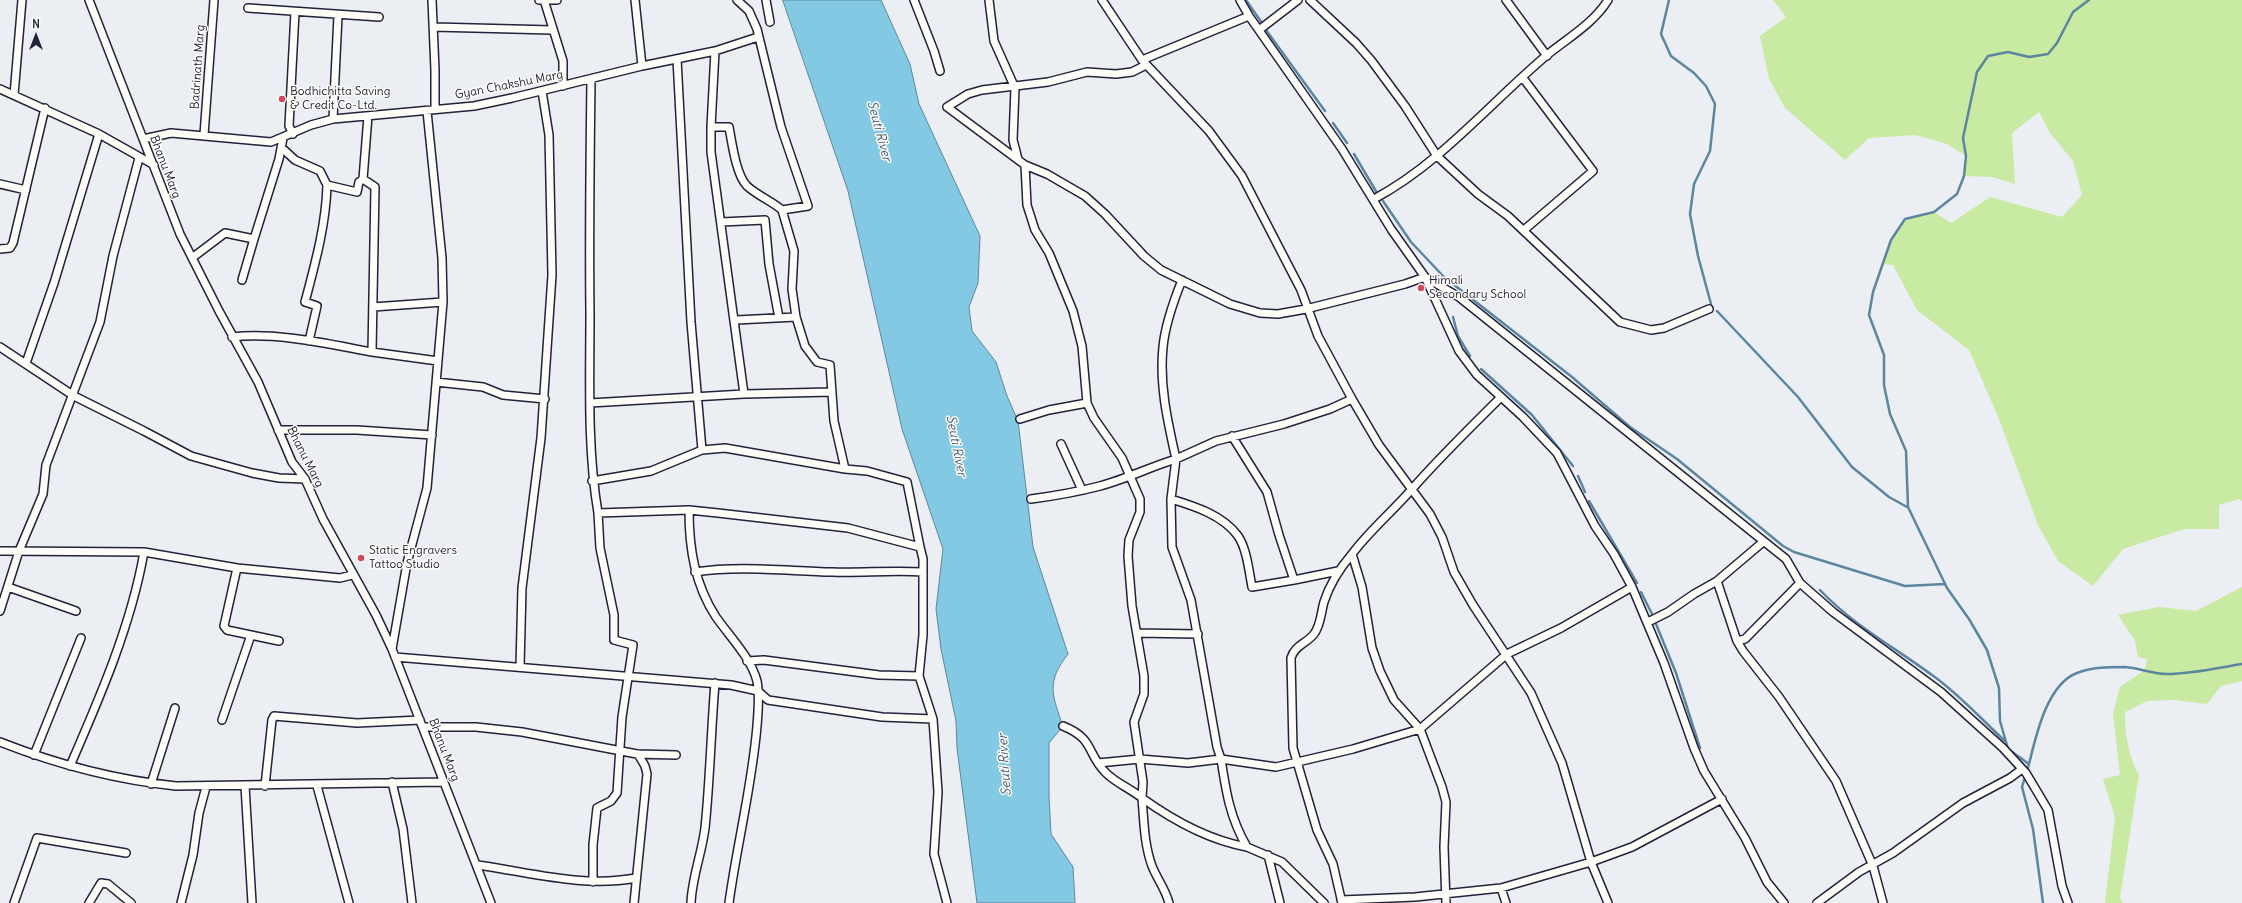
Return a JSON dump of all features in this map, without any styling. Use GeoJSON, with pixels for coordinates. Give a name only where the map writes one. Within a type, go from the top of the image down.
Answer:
{"type":"FeatureCollection","features":[{"type":"Feature","properties":{"kind":"street"},"geometry":{"type":"LineString","coordinates":[[14,95],[22,0]]}},
{"type":"Feature","properties":{"kind":"street","name":"Bhanu Marg"},"geometry":{"type":"LineString","coordinates":[[89,0],[177,227],[232,337],[258,382],[292,462],[305,479],[322,519],[352,575],[376,615],[392,649],[491,903]]}},
{"type":"Feature","properties":{"kind":"street","name":"Badrinath Marg"},"geometry":{"type":"LineString","coordinates":[[204,135],[214,0]]}},
{"type":"Feature","properties":{"kind":"street"},"geometry":{"type":"LineString","coordinates":[[432,0],[434,27],[434,109]]}},
{"type":"Feature","properties":{"kind":"street"},"geometry":{"type":"LineString","coordinates":[[557,0],[543,0],[562,61],[562,86]]}},
{"type":"Feature","properties":{"kind":"street"},"geometry":{"type":"LineString","coordinates":[[635,0],[642,66]]}},
{"type":"Feature","properties":{"kind":"street"},"geometry":{"type":"LineString","coordinates":[[737,0],[749,12],[757,29],[781,127],[808,206],[782,210]]}},
{"type":"Feature","properties":{"kind":"street"},"geometry":{"type":"LineString","coordinates":[[766,0],[770,22]]}},
{"type":"Feature","properties":{"kind":"street"},"geometry":{"type":"LineString","coordinates":[[914,0],[934,51],[940,71]]}},
{"type":"Feature","properties":{"kind":"street"},"geometry":{"type":"LineString","coordinates":[[989,0],[994,41],[1015,88],[1013,140],[1022,163],[1027,205],[1035,230],[1049,253],[1073,311],[1082,346],[1087,403],[1094,418],[1112,441],[1131,476],[1140,499],[1140,512],[1129,540],[1128,556],[1132,606],[1144,676],[1144,694],[1134,722],[1140,759],[1145,840],[1152,867],[1164,887],[1168,903]]}},
{"type":"Feature","properties":{"kind":"street"},"geometry":{"type":"LineString","coordinates":[[1102,0],[1144,63],[1209,131],[1242,176],[1301,290],[1306,309],[1318,336],[1352,399],[1379,446],[1430,514],[1442,537],[1454,572],[1473,605],[1531,692],[1560,757],[1572,791],[1591,862],[1608,903]]}},
{"type":"Feature","properties":{"kind":"street"},"geometry":{"type":"LineString","coordinates":[[1240,0],[1249,16],[1342,149],[1391,229],[1425,277],[1459,351],[1478,375],[1533,426],[1557,453],[1595,526],[1614,554],[1632,587],[1648,622],[1694,748],[1704,771],[1722,799],[1767,882],[1784,903]]}},
{"type":"Feature","properties":{"kind":"street"},"geometry":{"type":"LineString","coordinates":[[1259,30],[1298,0]]}},
{"type":"Feature","properties":{"kind":"street"},"geometry":{"type":"LineString","coordinates":[[1310,0],[1356,43],[1371,60],[1405,106],[1437,156],[1478,194],[1524,230],[1620,322],[1651,330],[1664,328],[1709,309]]}},
{"type":"Feature","properties":{"kind":"street"},"geometry":{"type":"LineString","coordinates":[[1506,0],[1547,56]]}},
{"type":"Feature","properties":{"kind":"street"},"geometry":{"type":"LineString","coordinates":[[1374,199],[1437,156],[1547,56],[1584,27],[1604,7],[1608,0]]}},
{"type":"Feature","properties":{"kind":"street"},"geometry":{"type":"LineString","coordinates":[[248,8],[338,16],[379,17]]}},
{"type":"Feature","properties":{"kind":"street"},"geometry":{"type":"LineString","coordinates":[[293,134],[289,126],[295,12]]}},
{"type":"Feature","properties":{"kind":"street"},"geometry":{"type":"LineString","coordinates":[[333,119],[338,16]]}},
{"type":"Feature","properties":{"kind":"street"},"geometry":{"type":"LineString","coordinates":[[1249,16],[1144,63],[1132,72],[1116,74],[1087,72],[1015,88],[982,90],[968,94],[947,107],[1022,163],[1047,174],[1085,196],[1105,214],[1144,256],[1162,270],[1230,304],[1260,313],[1278,314],[1306,309],[1405,284],[1425,277]]}},
{"type":"Feature","properties":{"kind":"street"},"geometry":{"type":"LineString","coordinates":[[434,27],[552,30]]}},
{"type":"Feature","properties":{"kind":"street","name":"Gyan Chakshu Marg"},"geometry":{"type":"LineString","coordinates":[[143,139],[171,134],[204,135],[271,142],[293,134],[311,125],[333,119],[474,106],[592,80],[642,66],[715,51],[758,36]]}},
{"type":"Feature","properties":{"kind":"street"},"geometry":{"type":"LineString","coordinates":[[715,51],[711,152],[736,320],[744,394]]}},
{"type":"Feature","properties":{"kind":"street"},"geometry":{"type":"LineString","coordinates":[[677,59],[691,322],[702,450]]}},
{"type":"Feature","properties":{"kind":"street"},"geometry":{"type":"LineString","coordinates":[[1523,78],[1592,171],[1524,230]]}},
{"type":"Feature","properties":{"kind":"street"},"geometry":{"type":"LineString","coordinates":[[592,80],[589,219],[592,481],[598,513],[600,548],[614,615],[614,640],[634,645],[627,678],[618,793],[611,801],[597,808],[593,882]]}},
{"type":"Feature","properties":{"kind":"street"},"geometry":{"type":"LineString","coordinates":[[0,90],[44,108],[99,134],[139,158],[154,165]]}},
{"type":"Feature","properties":{"kind":"street"},"geometry":{"type":"LineString","coordinates":[[520,667],[522,588],[545,399],[552,275],[548,135],[542,91]]}},
{"type":"Feature","properties":{"kind":"street"},"geometry":{"type":"LineString","coordinates":[[0,249],[10,248],[13,243],[44,108]]}},
{"type":"Feature","properties":{"kind":"street"},"geometry":{"type":"LineString","coordinates":[[392,649],[407,562],[428,488],[443,302],[442,258],[427,110]]}},
{"type":"Feature","properties":{"kind":"street"},"geometry":{"type":"LineString","coordinates":[[327,185],[357,192],[359,182],[363,180],[368,116]]}},
{"type":"Feature","properties":{"kind":"street"},"geometry":{"type":"LineString","coordinates":[[711,127],[729,127],[741,178],[747,185],[773,202],[782,210],[794,252],[792,289],[796,317],[805,346],[817,362],[830,365],[831,392],[839,448],[845,469]]}},
{"type":"Feature","properties":{"kind":"street"},"geometry":{"type":"LineString","coordinates":[[26,364],[54,283],[99,134]]}},
{"type":"Feature","properties":{"kind":"street"},"geometry":{"type":"LineString","coordinates":[[242,280],[282,148],[282,138]]}},
{"type":"Feature","properties":{"kind":"street"},"geometry":{"type":"LineString","coordinates":[[282,148],[295,160],[320,171],[327,185],[327,201],[317,257],[305,302],[317,306],[309,341]]}},
{"type":"Feature","properties":{"kind":"street"},"geometry":{"type":"LineString","coordinates":[[0,611],[19,551],[43,494],[46,465],[74,396],[105,307],[114,256],[139,158]]}},
{"type":"Feature","properties":{"kind":"street"},"geometry":{"type":"LineString","coordinates":[[363,180],[375,187],[372,352]]}},
{"type":"Feature","properties":{"kind":"street"},"geometry":{"type":"LineString","coordinates":[[0,184],[26,190]]}},
{"type":"Feature","properties":{"kind":"street"},"geometry":{"type":"LineString","coordinates":[[721,222],[765,220],[769,264],[779,318]]}},
{"type":"Feature","properties":{"kind":"street"},"geometry":{"type":"LineString","coordinates":[[192,258],[225,233],[254,239]]}},
{"type":"Feature","properties":{"kind":"street"},"geometry":{"type":"LineString","coordinates":[[1425,277],[1459,298],[1786,559],[1800,582],[1833,612],[1941,692],[2003,748],[2022,769],[2048,810],[2062,886],[2068,903]]}},
{"type":"Feature","properties":{"kind":"street"},"geometry":{"type":"LineString","coordinates":[[1182,280],[1163,346],[1161,370],[1164,400],[1176,459],[1171,499],[1172,547],[1191,600],[1229,807],[1235,828],[1247,847]]}},
{"type":"Feature","properties":{"kind":"street"},"geometry":{"type":"LineString","coordinates":[[373,307],[443,302]]}},
{"type":"Feature","properties":{"kind":"street"},"geometry":{"type":"LineString","coordinates":[[736,320],[796,317]]}},
{"type":"Feature","properties":{"kind":"street"},"geometry":{"type":"LineString","coordinates":[[232,337],[245,335],[309,341],[372,352],[438,361]]}},
{"type":"Feature","properties":{"kind":"street"},"geometry":{"type":"LineString","coordinates":[[0,347],[74,396],[191,456],[252,474],[279,478],[305,479]]}},
{"type":"Feature","properties":{"kind":"street"},"geometry":{"type":"LineString","coordinates":[[436,382],[483,387],[503,395],[545,399]]}},
{"type":"Feature","properties":{"kind":"street"},"geometry":{"type":"LineString","coordinates":[[590,403],[744,394],[831,392]]}},
{"type":"Feature","properties":{"kind":"street"},"geometry":{"type":"LineString","coordinates":[[1502,397],[1426,472],[1412,490],[1366,536],[1338,571],[1324,602],[1318,626],[1314,634],[1294,650],[1291,658],[1292,722],[1297,763],[1317,830],[1332,864],[1342,902],[1501,888],[1591,862],[1644,841],[1722,799]]}},
{"type":"Feature","properties":{"kind":"street"},"geometry":{"type":"LineString","coordinates":[[1031,499],[1082,490],[1131,476],[1146,468],[1176,459],[1232,436],[1284,424],[1330,409],[1352,399]]}},
{"type":"Feature","properties":{"kind":"street"},"geometry":{"type":"LineString","coordinates":[[1020,419],[1049,410],[1087,403]]}},
{"type":"Feature","properties":{"kind":"street"},"geometry":{"type":"LineString","coordinates":[[278,430],[357,430],[432,435]]}},
{"type":"Feature","properties":{"kind":"street"},"geometry":{"type":"LineString","coordinates":[[1232,436],[1267,492],[1278,535],[1294,580]]}},
{"type":"Feature","properties":{"kind":"street"},"geometry":{"type":"LineString","coordinates":[[1061,444],[1082,490]]}},
{"type":"Feature","properties":{"kind":"street"},"geometry":{"type":"LineString","coordinates":[[592,481],[651,471],[702,450],[725,448],[845,469],[867,470],[907,482],[923,559],[923,635],[919,676],[933,719],[938,792],[934,854],[947,903]]}},
{"type":"Feature","properties":{"kind":"street"},"geometry":{"type":"LineString","coordinates":[[1171,499],[1200,508],[1230,528],[1238,536],[1252,587],[1338,571]]}},
{"type":"Feature","properties":{"kind":"street"},"geometry":{"type":"LineString","coordinates":[[598,513],[689,510],[848,528],[920,547]]}},
{"type":"Feature","properties":{"kind":"street"},"geometry":{"type":"LineString","coordinates":[[689,510],[689,542],[695,572],[708,604],[747,661],[756,680],[758,691],[755,748],[729,903]]}},
{"type":"Feature","properties":{"kind":"street"},"geometry":{"type":"LineString","coordinates":[[1648,622],[1668,612],[1694,594],[1717,581],[1763,542]]}},
{"type":"Feature","properties":{"kind":"street"},"geometry":{"type":"LineString","coordinates":[[0,551],[144,552],[237,568],[340,578],[352,575]]}},
{"type":"Feature","properties":{"kind":"street"},"geometry":{"type":"LineString","coordinates":[[70,766],[113,660],[135,596],[144,552]]}},
{"type":"Feature","properties":{"kind":"street"},"geometry":{"type":"LineString","coordinates":[[1352,554],[1362,587],[1372,648],[1380,671],[1394,700],[1420,729],[1435,766],[1446,802],[1444,847],[1446,903]]}},
{"type":"Feature","properties":{"kind":"street"},"geometry":{"type":"LineString","coordinates":[[237,568],[224,626],[227,630],[279,641]]}},
{"type":"Feature","properties":{"kind":"street"},"geometry":{"type":"LineString","coordinates":[[695,572],[710,569],[741,569],[834,572],[898,570],[923,572]]}},
{"type":"Feature","properties":{"kind":"street"},"geometry":{"type":"LineString","coordinates":[[1717,581],[1737,641],[1780,698],[1836,781],[1873,866],[1883,903]]}},
{"type":"Feature","properties":{"kind":"street"},"geometry":{"type":"LineString","coordinates":[[1737,641],[1744,638],[1800,582]]}},
{"type":"Feature","properties":{"kind":"street"},"geometry":{"type":"LineString","coordinates":[[8,587],[76,610]]}},
{"type":"Feature","properties":{"kind":"street"},"geometry":{"type":"LineString","coordinates":[[1098,763],[1140,759],[1188,763],[1221,759],[1276,767],[1297,763],[1420,729],[1506,654],[1561,628],[1632,587]]}},
{"type":"Feature","properties":{"kind":"street"},"geometry":{"type":"LineString","coordinates":[[1137,633],[1198,634]]}},
{"type":"Feature","properties":{"kind":"street"},"geometry":{"type":"LineString","coordinates":[[222,720],[251,635]]}},
{"type":"Feature","properties":{"kind":"street"},"geometry":{"type":"LineString","coordinates":[[34,755],[81,638]]}},
{"type":"Feature","properties":{"kind":"street"},"geometry":{"type":"LineString","coordinates":[[395,657],[520,667],[627,678],[714,683],[758,691],[768,700],[882,717],[933,719]]}},
{"type":"Feature","properties":{"kind":"street"},"geometry":{"type":"LineString","coordinates":[[747,661],[779,662],[879,675],[919,676]]}},
{"type":"Feature","properties":{"kind":"street"},"geometry":{"type":"LineString","coordinates":[[691,903],[692,890],[704,837],[708,802],[709,748],[714,683]]}},
{"type":"Feature","properties":{"kind":"street"},"geometry":{"type":"LineString","coordinates":[[151,784],[175,708]]}},
{"type":"Feature","properties":{"kind":"street"},"geometry":{"type":"LineString","coordinates":[[265,786],[272,720],[274,716],[357,723],[420,720]]}},
{"type":"Feature","properties":{"kind":"street"},"geometry":{"type":"LineString","coordinates":[[1063,726],[1075,731],[1087,741],[1098,763],[1107,774],[1142,798],[1169,816],[1223,843],[1247,847],[1282,862],[1324,903]]}},
{"type":"Feature","properties":{"kind":"street"},"geometry":{"type":"LineString","coordinates":[[423,727],[476,727],[522,732],[621,752],[676,755]]}},
{"type":"Feature","properties":{"kind":"street"},"geometry":{"type":"LineString","coordinates":[[0,742],[34,755],[70,766],[151,784],[206,787],[317,786],[392,782],[444,782]]}},
{"type":"Feature","properties":{"kind":"street"},"geometry":{"type":"LineString","coordinates":[[634,903],[647,774],[645,766],[638,754]]}},
{"type":"Feature","properties":{"kind":"street"},"geometry":{"type":"LineString","coordinates":[[1817,903],[1859,872],[1873,866],[1963,803],[2010,778],[2022,769]]}},
{"type":"Feature","properties":{"kind":"street"},"geometry":{"type":"LineString","coordinates":[[392,782],[403,829],[412,903]]}},
{"type":"Feature","properties":{"kind":"street"},"geometry":{"type":"LineString","coordinates":[[245,786],[252,903]]}},
{"type":"Feature","properties":{"kind":"street"},"geometry":{"type":"LineString","coordinates":[[317,786],[349,903]]}},
{"type":"Feature","properties":{"kind":"street"},"geometry":{"type":"LineString","coordinates":[[181,903],[193,855],[199,813],[206,787]]}},
{"type":"Feature","properties":{"kind":"street"},"geometry":{"type":"LineString","coordinates":[[14,903],[37,838],[126,853]]}},
{"type":"Feature","properties":{"kind":"street"},"geometry":{"type":"LineString","coordinates":[[1268,855],[1280,903]]}},
{"type":"Feature","properties":{"kind":"street"},"geometry":{"type":"LineString","coordinates":[[477,865],[567,880],[593,882],[618,881],[636,878]]}},
{"type":"Feature","properties":{"kind":"street"},"geometry":{"type":"LineString","coordinates":[[89,903],[101,883],[108,884],[131,903]]}},
{"type":"Feature","properties":{"kind":"street"},"geometry":{"type":"LineString","coordinates":[[1501,888],[1506,903]]}},
{"type":"Feature","properties":{"kind":"green space"},"geometry":{"type":"Polygon","coordinates":[[[1773,0],[2242,0],[2242,501],[2239,499],[2219,505],[2219,529],[2184,529],[2123,549],[2093,586],[2058,561],[2038,525],[1999,419],[1969,350],[1917,310],[1893,265],[1883,264],[1891,240],[1905,219],[1934,212],[1951,223],[1990,197],[2062,217],[2082,195],[2073,161],[2050,133],[2039,112],[2012,133],[2015,184],[1992,177],[1964,176],[1966,156],[1947,144],[1916,135],[1869,138],[1845,160],[1785,108],[1769,79],[1760,36],[1786,17],[1773,0]]]}},
{"type":"Feature","properties":{"kind":"green space"},"geometry":{"type":"Polygon","coordinates":[[[2242,587],[2242,681],[2221,686],[2207,704],[2175,700],[2147,701],[2125,712],[2128,745],[2132,760],[2139,775],[2120,898],[2123,903],[2105,903],[2115,817],[2103,779],[2120,775],[2113,714],[2120,687],[2145,670],[2147,659],[2138,657],[2135,641],[2118,615],[2159,607],[2196,611],[2242,587]]]}},
{"type":"Feature","properties":{"kind":"water","name":"Seuti River"},"geometry":{"type":"Polygon","coordinates":[[[783,0],[881,0],[910,64],[919,104],[980,236],[978,283],[969,307],[972,331],[996,362],[1007,396],[1018,421],[1033,547],[1068,654],[1056,673],[1054,681],[1054,697],[1063,726],[1049,743],[1049,797],[1051,834],[1073,867],[1075,903],[977,903],[957,748],[956,721],[941,649],[936,609],[943,549],[902,429],[848,191],[783,0]]]}},
{"type":"Feature","properties":{"kind":"waterway"},"geometry":{"type":"LineString","coordinates":[[1246,0],[1262,23]]}},
{"type":"Feature","properties":{"kind":"waterway"},"geometry":{"type":"LineString","coordinates":[[1669,0],[1661,34],[1671,56],[1694,73],[1706,86],[1715,104],[1710,151],[1694,184],[1690,214],[1698,256],[1711,304]]}},
{"type":"Feature","properties":{"kind":"waterway"},"geometry":{"type":"LineString","coordinates":[[2043,903],[2033,829],[2022,787],[2029,764],[2008,749],[2000,721],[1999,688],[1987,650],[1969,619],[1947,588],[1908,507],[1906,451],[1890,414],[1884,385],[1884,355],[1869,315],[1873,292],[1891,240],[1905,219],[1934,212],[1957,194],[1964,176],[1966,156],[1963,138],[1977,72],[1988,56],[2008,52],[2029,57],[2048,54],[2057,43],[2073,12],[2089,0]]}},
{"type":"Feature","properties":{"kind":"waterway"},"geometry":{"type":"LineString","coordinates":[[1266,30],[1325,111]]}},
{"type":"Feature","properties":{"kind":"waterway"},"geometry":{"type":"LineString","coordinates":[[1333,123],[1347,143]]}},
{"type":"Feature","properties":{"kind":"waterway"},"geometry":{"type":"LineString","coordinates":[[1354,154],[1377,193]]}},
{"type":"Feature","properties":{"kind":"waterway"},"geometry":{"type":"LineString","coordinates":[[1383,201],[1411,242],[1444,277],[1572,377],[1630,427],[1677,459],[1783,546],[1794,552],[1905,586],[1945,584]]}},
{"type":"Feature","properties":{"kind":"waterway"},"geometry":{"type":"LineString","coordinates":[[1717,311],[1798,397],[1852,467],[1889,497],[1907,507]]}},
{"type":"Feature","properties":{"kind":"waterway"},"geometry":{"type":"LineString","coordinates":[[1453,317],[1458,336],[1470,356]]}},
{"type":"Feature","properties":{"kind":"waterway"},"geometry":{"type":"LineString","coordinates":[[1481,369],[1532,415],[1573,466]]}},
{"type":"Feature","properties":{"kind":"waterway"},"geometry":{"type":"LineString","coordinates":[[1578,476],[1585,492]]}},
{"type":"Feature","properties":{"kind":"waterway"},"geometry":{"type":"LineString","coordinates":[[1589,501],[1637,583]]}},
{"type":"Feature","properties":{"kind":"waterway"},"geometry":{"type":"LineString","coordinates":[[1820,590],[1833,603],[1860,625],[1942,682],[1961,698],[2005,741]]}},
{"type":"Feature","properties":{"kind":"waterway"},"geometry":{"type":"LineString","coordinates":[[1641,592],[1653,616]]}},
{"type":"Feature","properties":{"kind":"waterway"},"geometry":{"type":"LineString","coordinates":[[1656,624],[1676,673],[1700,748]]}},
{"type":"Feature","properties":{"kind":"waterway"},"geometry":{"type":"LineString","coordinates":[[2029,764],[2039,726],[2050,699],[2067,679],[2077,673],[2094,668],[2125,667],[2162,674],[2176,674],[2242,664]]}},
{"type":"Feature","properties":{"kind":"place","name":"Bodhichitta Saving & Credit Co-Ltd."},"geometry":{"type":"Point","coordinates":[282,99]}},
{"type":"Feature","properties":{"kind":"place","name":"Himali Secondary School"},"geometry":{"type":"Point","coordinates":[1421,288]}},
{"type":"Feature","properties":{"kind":"place","name":"Static Engravers Tattoo Studio"},"geometry":{"type":"Point","coordinates":[361,558]}}]}
